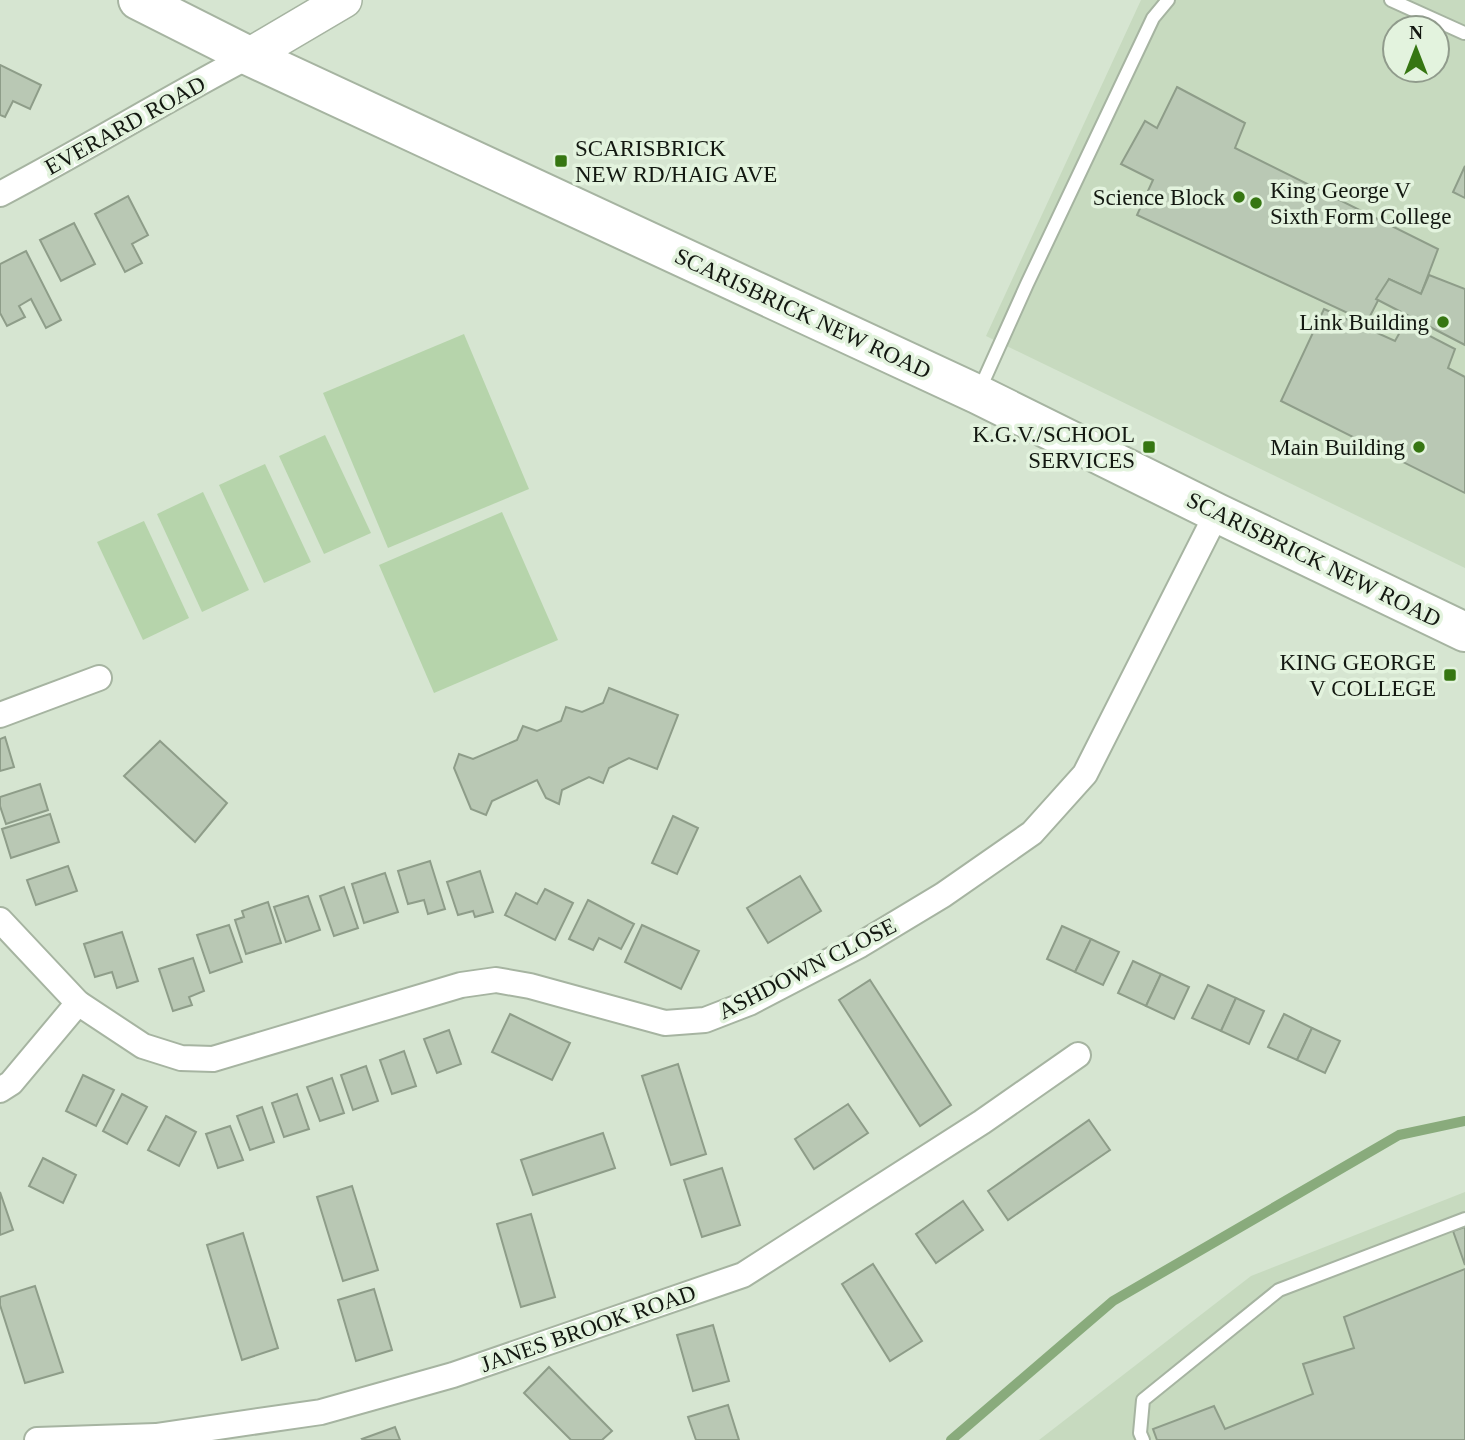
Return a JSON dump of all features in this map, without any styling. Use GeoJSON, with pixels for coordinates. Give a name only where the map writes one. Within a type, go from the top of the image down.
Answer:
{"type":"FeatureCollection","features":[{"type":"Feature","properties":{"kind":"highway","name":"SCARISBRICK NEW ROAD"},"geometry":{"type":"LineString","coordinates":[[138,0],[249,56],[977,394],[1465,632]]}},
{"type":"Feature","properties":{"kind":"street"},"geometry":{"type":"LineString","coordinates":[[249,56],[344,0]]}},
{"type":"Feature","properties":{"kind":"street","name":"EVERARD ROAD"},"geometry":{"type":"LineString","coordinates":[[0,194],[68,159],[172,96],[249,56]]}},
{"type":"Feature","properties":{"kind":"street","name":"ASHDOWN CLOSE"},"geometry":{"type":"LineString","coordinates":[[0,920],[78,1003],[143,1046],[181,1058],[213,1059],[461,985],[496,981],[530,986],[664,1023],[705,1020],[749,1003],[860,945],[943,895],[1032,833],[1085,774],[1217,513]]}},
{"type":"Feature","properties":{"kind":"street"},"geometry":{"type":"LineString","coordinates":[[0,715],[99,678]]}},
{"type":"Feature","properties":{"kind":"street"},"geometry":{"type":"LineString","coordinates":[[0,1090],[11,1083],[78,1003]]}},
{"type":"Feature","properties":{"kind":"street","name":"JANES BROOK ROAD"},"geometry":{"type":"LineString","coordinates":[[37,1440],[156,1436],[321,1412],[453,1375],[743,1275],[982,1122],[1078,1055]]}},
{"type":"Feature","properties":{"kind":"lane"},"geometry":{"type":"LineString","coordinates":[[977,394],[1153,18],[1168,0]]}},
{"type":"Feature","properties":{"kind":"lane"},"geometry":{"type":"LineString","coordinates":[[1391,0],[1464,33]]}},
{"type":"Feature","properties":{"kind":"lane"},"geometry":{"type":"LineString","coordinates":[[1143,1440],[1140,1433],[1143,1400],[1279,1290],[1465,1219]]}},
{"type":"Feature","properties":{"kind":"shaded area","name":"King George V Sixth Form College"},"geometry":{"type":"Polygon","coordinates":[[[1141,0],[1465,0],[1465,568],[986,336],[1141,0]]]}},
{"type":"Feature","properties":{"kind":"shaded area"},"geometry":{"type":"Polygon","coordinates":[[[464,334],[529,489],[388,548],[323,393],[464,334]]]}},
{"type":"Feature","properties":{"kind":"shaded area"},"geometry":{"type":"Polygon","coordinates":[[[325,435],[371,533],[324,554],[279,456],[325,435]]]}},
{"type":"Feature","properties":{"kind":"shaded area"},"geometry":{"type":"Polygon","coordinates":[[[265,464],[311,562],[264,583],[219,485],[265,464]]]}},
{"type":"Feature","properties":{"kind":"shaded area"},"geometry":{"type":"Polygon","coordinates":[[[203,492],[249,590],[202,612],[157,514],[203,492]]]}},
{"type":"Feature","properties":{"kind":"shaded area"},"geometry":{"type":"Polygon","coordinates":[[[502,512],[558,640],[434,693],[379,565],[502,512]]]}},
{"type":"Feature","properties":{"kind":"shaded area"},"geometry":{"type":"Polygon","coordinates":[[[144,521],[189,618],[143,640],[97,542],[144,521]]]}},
{"type":"Feature","properties":{"kind":"shaded area"},"geometry":{"type":"Polygon","coordinates":[[[1465,1192],[1465,1440],[1039,1440],[1251,1276],[1465,1192]]]}},
{"type":"Feature","properties":{"kind":"building"},"geometry":{"type":"Polygon","coordinates":[[[0,65],[41,85],[30,109],[13,101],[5,117],[0,115],[0,65]]]}},
{"type":"Feature","properties":{"kind":"building","name":"Science Block"},"geometry":{"type":"Polygon","coordinates":[[[1177,87],[1245,123],[1235,148],[1438,249],[1421,294],[1389,279],[1367,322],[1137,215],[1153,180],[1121,164],[1145,121],[1157,128],[1177,87]]]}},
{"type":"Feature","properties":{"kind":"building"},"geometry":{"type":"Polygon","coordinates":[[[1465,166],[1465,198],[1453,192],[1465,166]]]}},
{"type":"Feature","properties":{"kind":"building"},"geometry":{"type":"Polygon","coordinates":[[[128,196],[148,235],[132,244],[142,263],[125,272],[95,214],[128,196]]]}},
{"type":"Feature","properties":{"kind":"building"},"geometry":{"type":"Polygon","coordinates":[[[74,223],[95,264],[61,281],[40,240],[74,223]]]}},
{"type":"Feature","properties":{"kind":"building"},"geometry":{"type":"Polygon","coordinates":[[[26,251],[61,320],[46,328],[31,299],[19,306],[25,317],[7,326],[0,313],[0,264],[26,251]]]}},
{"type":"Feature","properties":{"kind":"building","name":"Link Building"},"geometry":{"type":"Polygon","coordinates":[[[1429,275],[1465,289],[1465,345],[1376,299],[1389,279],[1421,294],[1429,275]]]}},
{"type":"Feature","properties":{"kind":"building","name":"Main Building"},"geometry":{"type":"Polygon","coordinates":[[[1324,309],[1395,341],[1405,323],[1455,349],[1448,368],[1465,377],[1465,493],[1281,401],[1324,309]]]}},
{"type":"Feature","properties":{"kind":"building"},"geometry":{"type":"Polygon","coordinates":[[[609,688],[678,715],[657,769],[629,758],[609,768],[603,783],[589,777],[562,790],[559,804],[546,798],[537,780],[492,801],[486,815],[471,809],[454,768],[459,754],[473,759],[517,740],[523,726],[537,731],[561,721],[566,707],[582,712],[603,703],[609,688]]]}},
{"type":"Feature","properties":{"kind":"building"},"geometry":{"type":"Polygon","coordinates":[[[5,737],[14,767],[0,771],[0,739],[5,737]]]}},
{"type":"Feature","properties":{"kind":"building"},"geometry":{"type":"Polygon","coordinates":[[[160,741],[227,803],[195,842],[124,776],[160,741]]]}},
{"type":"Feature","properties":{"kind":"building"},"geometry":{"type":"Polygon","coordinates":[[[40,784],[48,810],[6,824],[0,797],[40,784]]]}},
{"type":"Feature","properties":{"kind":"building"},"geometry":{"type":"Polygon","coordinates":[[[50,814],[59,842],[11,858],[2,829],[50,814]]]}},
{"type":"Feature","properties":{"kind":"building"},"geometry":{"type":"Polygon","coordinates":[[[673,816],[698,828],[677,874],[652,863],[673,816]]]}},
{"type":"Feature","properties":{"kind":"building"},"geometry":{"type":"Polygon","coordinates":[[[430,861],[445,909],[428,914],[424,900],[408,904],[398,871],[430,861]]]}},
{"type":"Feature","properties":{"kind":"building"},"geometry":{"type":"Polygon","coordinates":[[[68,866],[77,891],[36,905],[27,880],[68,866]]]}},
{"type":"Feature","properties":{"kind":"building"},"geometry":{"type":"Polygon","coordinates":[[[480,871],[493,912],[475,917],[473,911],[458,915],[447,882],[480,871]]]}},
{"type":"Feature","properties":{"kind":"building"},"geometry":{"type":"Polygon","coordinates":[[[385,873],[398,912],[364,923],[352,884],[385,873]]]}},
{"type":"Feature","properties":{"kind":"building"},"geometry":{"type":"Polygon","coordinates":[[[800,876],[821,911],[768,943],[747,908],[800,876]]]}},
{"type":"Feature","properties":{"kind":"building"},"geometry":{"type":"Polygon","coordinates":[[[344,887],[358,928],[334,936],[320,896],[344,887]]]}},
{"type":"Feature","properties":{"kind":"building"},"geometry":{"type":"Polygon","coordinates":[[[545,889],[573,903],[555,940],[505,915],[516,893],[537,904],[545,889]]]}},
{"type":"Feature","properties":{"kind":"building"},"geometry":{"type":"Polygon","coordinates":[[[308,896],[320,930],[286,942],[274,907],[308,896]]]}},
{"type":"Feature","properties":{"kind":"building"},"geometry":{"type":"Polygon","coordinates":[[[588,900],[634,924],[621,949],[599,938],[593,950],[569,939],[588,900]]]}},
{"type":"Feature","properties":{"kind":"building"},"geometry":{"type":"Polygon","coordinates":[[[268,902],[281,943],[246,954],[235,920],[244,917],[242,911],[268,902]]]}},
{"type":"Feature","properties":{"kind":"building"},"geometry":{"type":"Polygon","coordinates":[[[229,925],[242,962],[210,973],[197,935],[229,925]]]}},
{"type":"Feature","properties":{"kind":"building"},"geometry":{"type":"Polygon","coordinates":[[[642,925],[699,951],[681,989],[625,962],[642,925]]]}},
{"type":"Feature","properties":{"kind":"building"},"geometry":{"type":"Polygon","coordinates":[[[1062,926],[1091,939],[1075,972],[1047,959],[1062,926]]]}},
{"type":"Feature","properties":{"kind":"building"},"geometry":{"type":"Polygon","coordinates":[[[122,932],[138,981],[117,988],[112,972],[95,977],[84,944],[122,932]]]}},
{"type":"Feature","properties":{"kind":"building"},"geometry":{"type":"Polygon","coordinates":[[[1091,939],[1119,952],[1103,985],[1075,972],[1091,939]]]}},
{"type":"Feature","properties":{"kind":"building"},"geometry":{"type":"Polygon","coordinates":[[[193,958],[204,991],[189,997],[192,1005],[173,1011],[159,969],[193,958]]]}},
{"type":"Feature","properties":{"kind":"building"},"geometry":{"type":"Polygon","coordinates":[[[1133,961],[1161,974],[1146,1006],[1118,993],[1133,961]]]}},
{"type":"Feature","properties":{"kind":"building"},"geometry":{"type":"Polygon","coordinates":[[[1161,974],[1189,987],[1174,1019],[1146,1006],[1161,974]]]}},
{"type":"Feature","properties":{"kind":"building"},"geometry":{"type":"Polygon","coordinates":[[[870,980],[951,1105],[920,1126],[839,1000],[870,980]]]}},
{"type":"Feature","properties":{"kind":"building"},"geometry":{"type":"Polygon","coordinates":[[[1208,985],[1236,998],[1221,1031],[1192,1018],[1208,985]]]}},
{"type":"Feature","properties":{"kind":"building"},"geometry":{"type":"Polygon","coordinates":[[[1236,998],[1264,1011],[1249,1044],[1221,1031],[1236,998]]]}},
{"type":"Feature","properties":{"kind":"building"},"geometry":{"type":"Polygon","coordinates":[[[510,1014],[570,1043],[552,1080],[492,1052],[510,1014]]]}},
{"type":"Feature","properties":{"kind":"building"},"geometry":{"type":"Polygon","coordinates":[[[1284,1014],[1312,1028],[1297,1060],[1268,1047],[1284,1014]]]}},
{"type":"Feature","properties":{"kind":"building"},"geometry":{"type":"Polygon","coordinates":[[[1312,1028],[1340,1041],[1325,1073],[1297,1060],[1312,1028]]]}},
{"type":"Feature","properties":{"kind":"building"},"geometry":{"type":"Polygon","coordinates":[[[449,1030],[461,1064],[437,1073],[424,1039],[449,1030]]]}},
{"type":"Feature","properties":{"kind":"building"},"geometry":{"type":"Polygon","coordinates":[[[404,1051],[416,1086],[392,1094],[380,1060],[404,1051]]]}},
{"type":"Feature","properties":{"kind":"building"},"geometry":{"type":"Polygon","coordinates":[[[678,1064],[706,1154],[671,1165],[642,1076],[678,1064]]]}},
{"type":"Feature","properties":{"kind":"building"},"geometry":{"type":"Polygon","coordinates":[[[366,1066],[378,1101],[353,1110],[341,1075],[366,1066]]]}},
{"type":"Feature","properties":{"kind":"building"},"geometry":{"type":"Polygon","coordinates":[[[83,1075],[114,1090],[96,1126],[66,1111],[83,1075]]]}},
{"type":"Feature","properties":{"kind":"building"},"geometry":{"type":"Polygon","coordinates":[[[332,1078],[344,1113],[320,1121],[307,1087],[332,1078]]]}},
{"type":"Feature","properties":{"kind":"building"},"geometry":{"type":"Polygon","coordinates":[[[122,1094],[147,1107],[127,1144],[103,1131],[122,1094]]]}},
{"type":"Feature","properties":{"kind":"building"},"geometry":{"type":"Polygon","coordinates":[[[297,1094],[309,1129],[284,1137],[272,1103],[297,1094]]]}},
{"type":"Feature","properties":{"kind":"building"},"geometry":{"type":"Polygon","coordinates":[[[848,1104],[868,1133],[814,1169],[795,1139],[848,1104]]]}},
{"type":"Feature","properties":{"kind":"building"},"geometry":{"type":"Polygon","coordinates":[[[262,1107],[274,1142],[250,1150],[237,1116],[262,1107]]]}},
{"type":"Feature","properties":{"kind":"building"},"geometry":{"type":"Polygon","coordinates":[[[166,1116],[196,1132],[179,1166],[148,1150],[166,1116]]]}},
{"type":"Feature","properties":{"kind":"building"},"geometry":{"type":"Polygon","coordinates":[[[1089,1120],[1110,1150],[1008,1220],[988,1191],[1089,1120]]]}},
{"type":"Feature","properties":{"kind":"building"},"geometry":{"type":"Polygon","coordinates":[[[230,1126],[243,1160],[218,1168],[206,1134],[230,1126]]]}},
{"type":"Feature","properties":{"kind":"building"},"geometry":{"type":"Polygon","coordinates":[[[603,1133],[615,1168],[533,1195],[521,1160],[603,1133]]]}},
{"type":"Feature","properties":{"kind":"building"},"geometry":{"type":"Polygon","coordinates":[[[43,1158],[76,1175],[63,1203],[29,1186],[43,1158]]]}},
{"type":"Feature","properties":{"kind":"building"},"geometry":{"type":"Polygon","coordinates":[[[722,1168],[740,1225],[702,1237],[684,1180],[722,1168]]]}},
{"type":"Feature","properties":{"kind":"building"},"geometry":{"type":"Polygon","coordinates":[[[352,1186],[378,1270],[343,1281],[317,1197],[352,1186]]]}},
{"type":"Feature","properties":{"kind":"building"},"geometry":{"type":"Polygon","coordinates":[[[0,1192],[13,1230],[0,1235],[0,1192]]]}},
{"type":"Feature","properties":{"kind":"building"},"geometry":{"type":"Polygon","coordinates":[[[963,1201],[983,1230],[936,1263],[916,1234],[963,1201]]]}},
{"type":"Feature","properties":{"kind":"building"},"geometry":{"type":"Polygon","coordinates":[[[531,1214],[555,1297],[521,1307],[497,1224],[531,1214]]]}},
{"type":"Feature","properties":{"kind":"building"},"geometry":{"type":"Polygon","coordinates":[[[1465,1227],[1465,1265],[1453,1231],[1465,1227]]]}},
{"type":"Feature","properties":{"kind":"building"},"geometry":{"type":"Polygon","coordinates":[[[243,1233],[278,1348],[242,1360],[207,1245],[243,1233]]]}},
{"type":"Feature","properties":{"kind":"building"},"geometry":{"type":"Polygon","coordinates":[[[873,1264],[922,1341],[890,1361],[842,1284],[873,1264]]]}},
{"type":"Feature","properties":{"kind":"building"},"geometry":{"type":"Polygon","coordinates":[[[1465,1269],[1465,1440],[1157,1440],[1153,1429],[1214,1406],[1225,1429],[1313,1394],[1303,1364],[1354,1348],[1344,1317],[1465,1269]]]}},
{"type":"Feature","properties":{"kind":"building"},"geometry":{"type":"Polygon","coordinates":[[[35,1286],[63,1372],[25,1383],[0,1305],[0,1297],[35,1286]]]}},
{"type":"Feature","properties":{"kind":"building"},"geometry":{"type":"Polygon","coordinates":[[[374,1289],[392,1350],[356,1361],[338,1300],[374,1289]]]}},
{"type":"Feature","properties":{"kind":"building"},"geometry":{"type":"Polygon","coordinates":[[[713,1325],[729,1381],[693,1391],[677,1335],[713,1325]]]}},
{"type":"Feature","properties":{"kind":"building"},"geometry":{"type":"Polygon","coordinates":[[[549,1367],[612,1431],[602,1440],[571,1440],[524,1393],[549,1367]]]}},
{"type":"Feature","properties":{"kind":"building"},"geometry":{"type":"Polygon","coordinates":[[[728,1405],[739,1440],[696,1440],[688,1417],[728,1405]]]}},
{"type":"Feature","properties":{"kind":"building"},"geometry":{"type":"Polygon","coordinates":[[[395,1427],[400,1440],[362,1439],[395,1427]]]}},
{"type":"Feature","properties":{"kind":"waterway"},"geometry":{"type":"LineString","coordinates":[[951,1440],[1113,1301],[1399,1135],[1465,1121]]}},
{"type":"Feature","properties":{"kind":"place","name":"SCARISBRICK NEW RD/HAIG AVE"},"geometry":{"type":"Point","coordinates":[561,161]}},
{"type":"Feature","properties":{"kind":"place","name":"Science Block"},"geometry":{"type":"Point","coordinates":[1239,197]}},
{"type":"Feature","properties":{"kind":"place","name":"King George V Sixth Form College"},"geometry":{"type":"Point","coordinates":[1256,203]}},
{"type":"Feature","properties":{"kind":"place","name":"Link Building"},"geometry":{"type":"Point","coordinates":[1443,322]}},
{"type":"Feature","properties":{"kind":"place","name":"K.G.V./SCHOOL SERVICES"},"geometry":{"type":"Point","coordinates":[1149,447]}},
{"type":"Feature","properties":{"kind":"place","name":"Main Building"},"geometry":{"type":"Point","coordinates":[1419,447]}},
{"type":"Feature","properties":{"kind":"place","name":"KING GEORGE V COLLEGE"},"geometry":{"type":"Point","coordinates":[1450,675]}}]}
